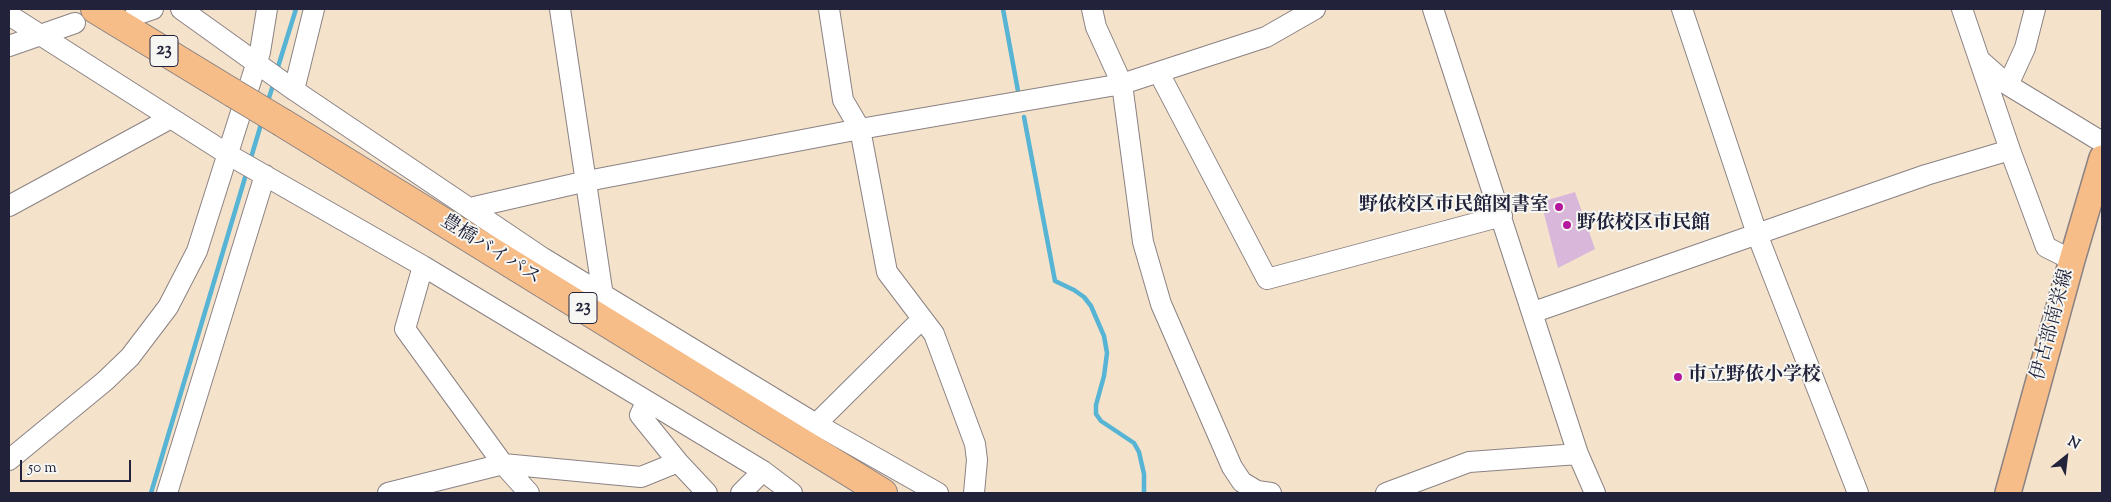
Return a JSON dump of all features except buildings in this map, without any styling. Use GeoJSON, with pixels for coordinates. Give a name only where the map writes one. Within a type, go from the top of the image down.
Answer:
{"type":"FeatureCollection","features":[{"type":"Feature","properties":{"kind":"highway","name":"豊橋バイパス"},"geometry":{"type":"LineString","coordinates":[[85,16],[233,93],[884,493]]}},
{"type":"Feature","properties":{"kind":"main road","name":"伊古部南栄線"},"geometry":{"type":"LineString","coordinates":[[2008,493],[2102,158]]}},
{"type":"Feature","properties":{"kind":"street"},"geometry":{"type":"LineString","coordinates":[[181,9],[260,67],[603,296],[816,424],[938,493]]}},
{"type":"Feature","properties":{"kind":"street"},"geometry":{"type":"LineString","coordinates":[[9,460],[130,358],[168,307],[197,251],[232,157],[260,67],[260,52],[267,9]]}},
{"type":"Feature","properties":{"kind":"street"},"geometry":{"type":"LineString","coordinates":[[290,87],[314,9]]}},
{"type":"Feature","properties":{"kind":"street"},"geometry":{"type":"LineString","coordinates":[[560,9],[603,296]]}},
{"type":"Feature","properties":{"kind":"street"},"geometry":{"type":"LineString","coordinates":[[829,9],[843,100],[860,129],[887,272],[934,334],[975,444],[977,460],[974,493]]}},
{"type":"Feature","properties":{"kind":"street"},"geometry":{"type":"LineString","coordinates":[[1092,9],[1096,27],[1122,84],[1143,242],[1161,304],[1232,467],[1242,482],[1257,491],[1271,493]]}},
{"type":"Feature","properties":{"kind":"street"},"geometry":{"type":"LineString","coordinates":[[470,208],[587,181],[860,129],[1122,84],[1266,37],[1315,9]]}},
{"type":"Feature","properties":{"kind":"street"},"geometry":{"type":"LineString","coordinates":[[1433,9],[1534,312],[1578,454],[1595,493]]}},
{"type":"Feature","properties":{"kind":"street"},"geometry":{"type":"LineString","coordinates":[[1682,9],[1757,234],[1858,493]]}},
{"type":"Feature","properties":{"kind":"street"},"geometry":{"type":"LineString","coordinates":[[1962,9],[2010,150],[2046,247],[2072,260]]}},
{"type":"Feature","properties":{"kind":"street"},"geometry":{"type":"LineString","coordinates":[[2008,85],[2025,48],[2035,9]]}},
{"type":"Feature","properties":{"kind":"street"},"geometry":{"type":"LineString","coordinates":[[9,15],[232,157],[423,266],[763,471],[792,493]]}},
{"type":"Feature","properties":{"kind":"street"},"geometry":{"type":"LineString","coordinates":[[9,46],[42,35],[85,16]]}},
{"type":"Feature","properties":{"kind":"street"},"geometry":{"type":"LineString","coordinates":[[1980,61],[2008,85],[2102,142]]}},
{"type":"Feature","properties":{"kind":"street"},"geometry":{"type":"LineString","coordinates":[[1159,73],[1267,279],[1502,216]]}},
{"type":"Feature","properties":{"kind":"street"},"geometry":{"type":"LineString","coordinates":[[9,206],[171,118]]}},
{"type":"Feature","properties":{"kind":"street"},"geometry":{"type":"LineString","coordinates":[[1534,312],[1926,175],[2010,150]]}},
{"type":"Feature","properties":{"kind":"street"},"geometry":{"type":"LineString","coordinates":[[167,493],[260,173]]}},
{"type":"Feature","properties":{"kind":"street"},"geometry":{"type":"LineString","coordinates":[[423,266],[405,328],[503,464],[529,493]]}},
{"type":"Feature","properties":{"kind":"street"},"geometry":{"type":"LineString","coordinates":[[816,424],[922,319]]}},
{"type":"Feature","properties":{"kind":"street"},"geometry":{"type":"LineString","coordinates":[[648,401],[640,415],[678,462],[707,493]]}},
{"type":"Feature","properties":{"kind":"street"},"geometry":{"type":"LineString","coordinates":[[1386,493],[1469,462],[1578,454]]}},
{"type":"Feature","properties":{"kind":"street"},"geometry":{"type":"LineString","coordinates":[[388,493],[503,464],[641,477],[678,462]]}},
{"type":"Feature","properties":{"kind":"street"},"geometry":{"type":"LineString","coordinates":[[741,493],[763,471]]}},
{"type":"Feature","properties":{"kind":"waterway"},"geometry":{"type":"LineString","coordinates":[[277,70],[296,9]]}},
{"type":"Feature","properties":{"kind":"waterway"},"geometry":{"type":"LineString","coordinates":[[1003,9],[1018,91]]}},
{"type":"Feature","properties":{"kind":"waterway"},"geometry":{"type":"LineString","coordinates":[[267,104],[274,82]]}},
{"type":"Feature","properties":{"kind":"waterway"},"geometry":{"type":"LineString","coordinates":[[1024,117],[1055,281],[1084,297],[1091,306],[1104,336],[1107,353],[1104,376],[1096,405],[1096,414],[1101,421],[1134,443],[1139,452],[1144,474],[1144,493]]}},
{"type":"Feature","properties":{"kind":"waterway"},"geometry":{"type":"LineString","coordinates":[[250,161],[262,121]]}},
{"type":"Feature","properties":{"kind":"waterway"},"geometry":{"type":"LineString","coordinates":[[151,493],[247,171]]}},
{"type":"Feature","properties":{"kind":"place","name":"野依校区市民館図書室"},"geometry":{"type":"Point","coordinates":[1559,207]}},
{"type":"Feature","properties":{"kind":"place","name":"野依校区市民館"},"geometry":{"type":"Point","coordinates":[1567,225]}},
{"type":"Feature","properties":{"kind":"place","name":"市立野依小学校"},"geometry":{"type":"Point","coordinates":[1678,377]}}]}
